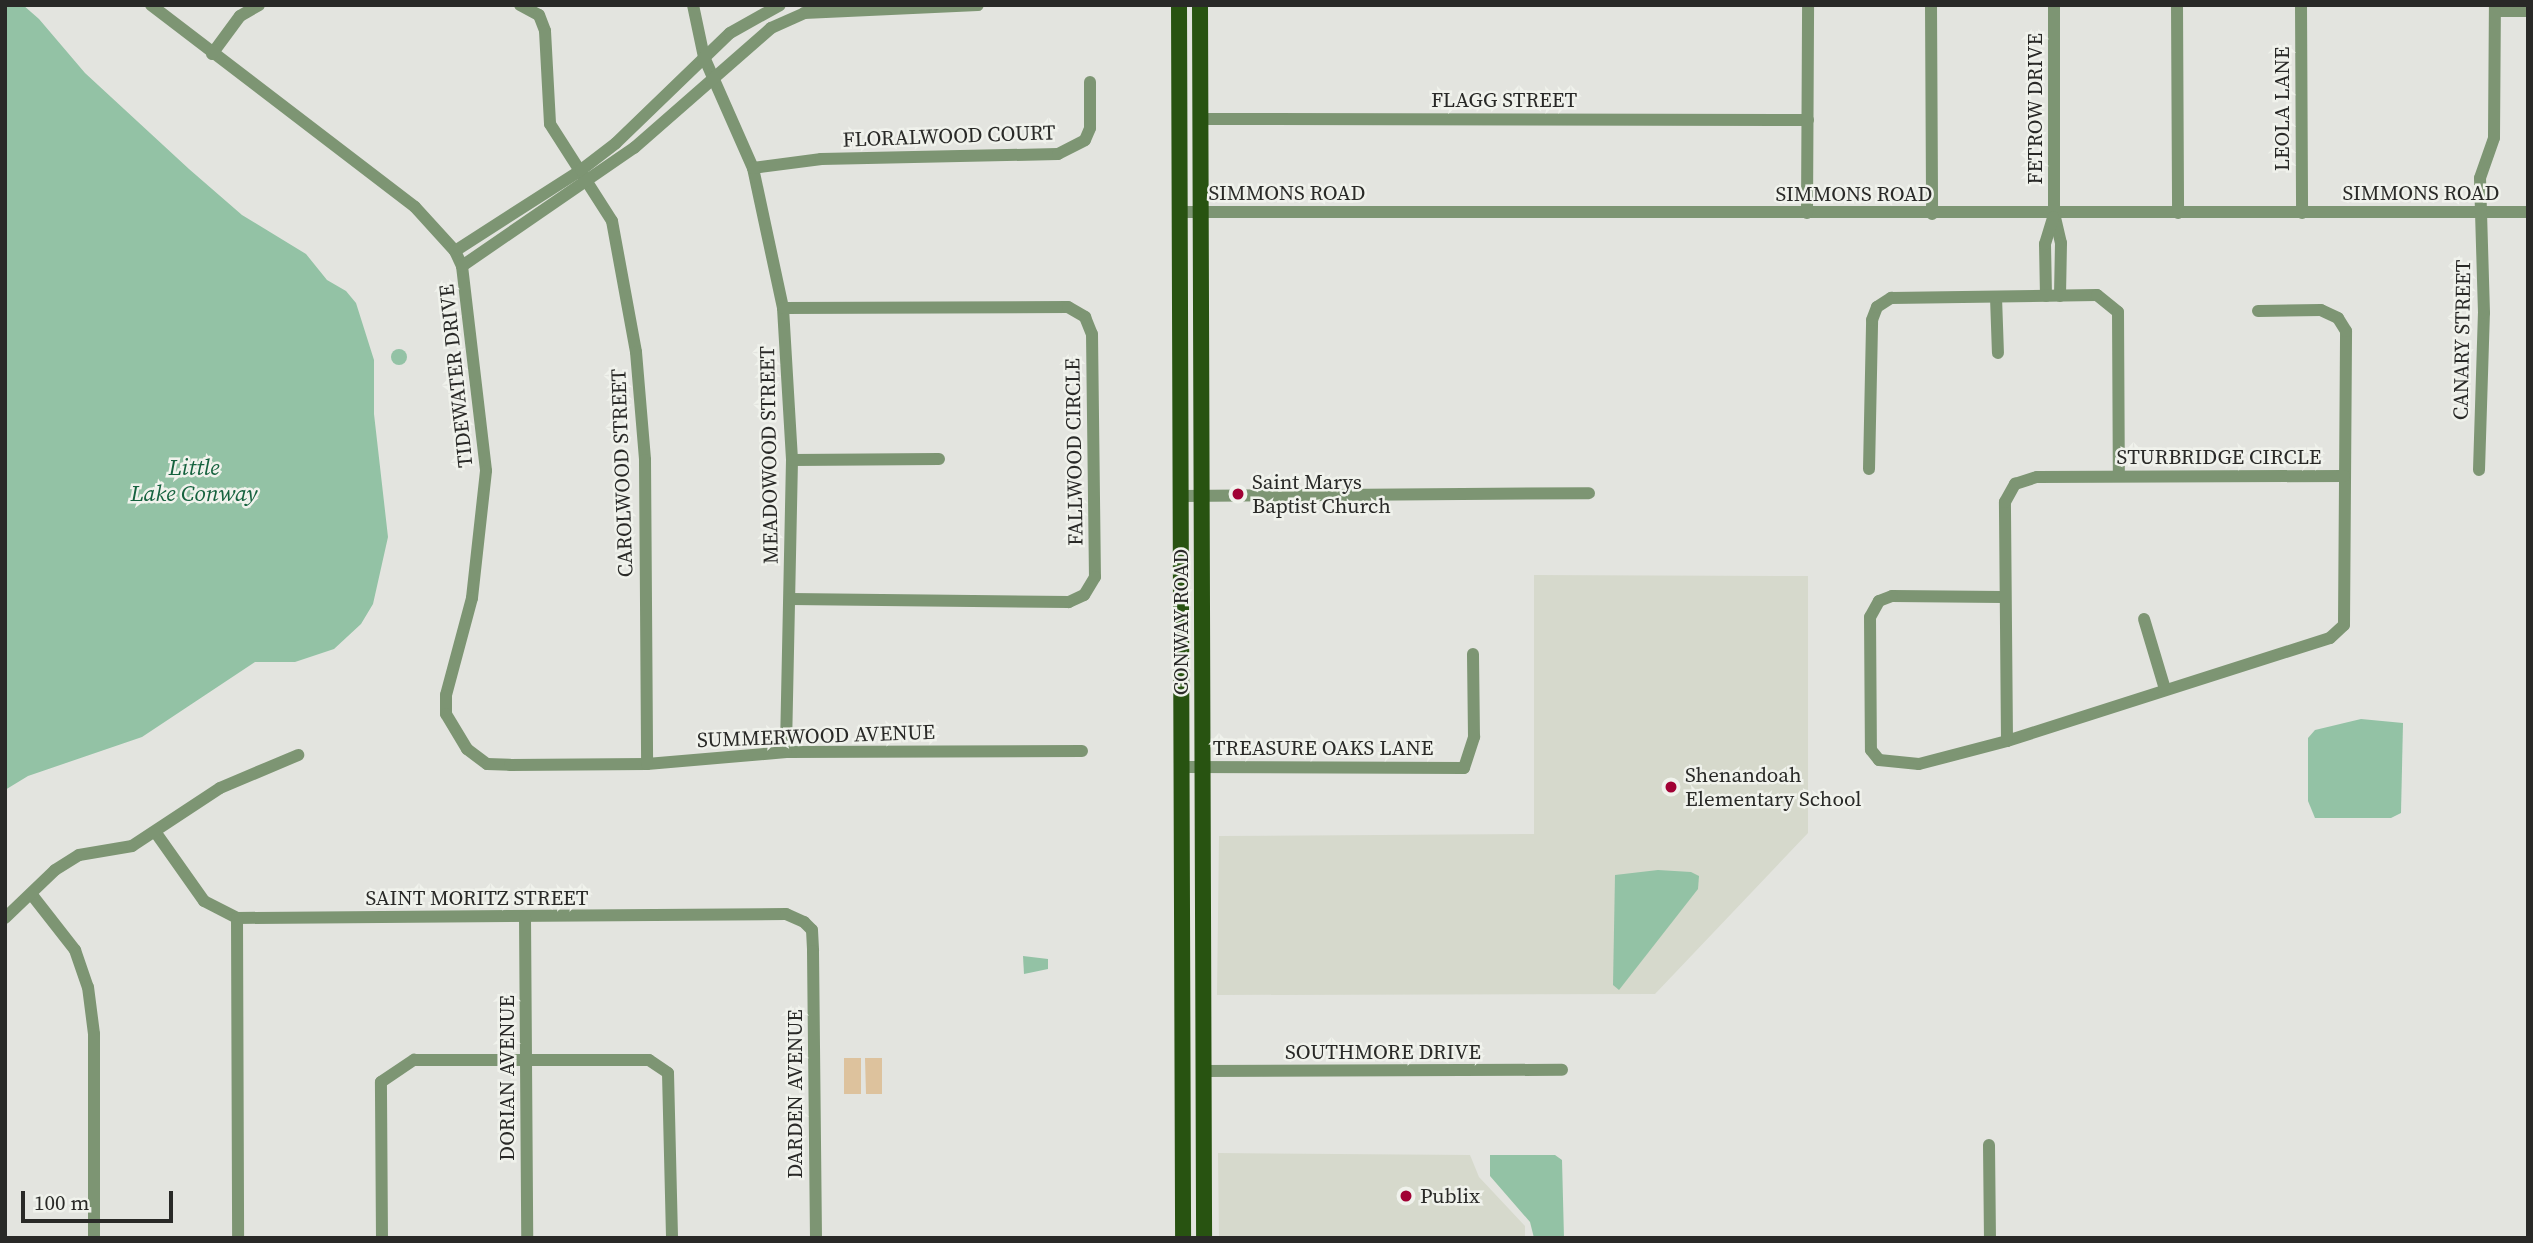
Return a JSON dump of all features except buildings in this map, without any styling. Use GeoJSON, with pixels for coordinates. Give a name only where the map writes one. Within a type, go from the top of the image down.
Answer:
{"type":"FeatureCollection","features":[{"type":"Feature","properties":{"kind":"main road","name":"CONWAY ROAD"},"geometry":{"type":"LineString","coordinates":[[1179,5],[1183,1238]]}},
{"type":"Feature","properties":{"kind":"main road","name":"CONWAY ROAD"},"geometry":{"type":"LineString","coordinates":[[1200,5],[1204,1169],[1202,1238]]}},
{"type":"Feature","properties":{"kind":"main road"},"geometry":{"type":"LineString","coordinates":[[1182,1068],[1191,1098],[1191,1154],[1204,1169]]}},
{"type":"Feature","properties":{"kind":"main road"},"geometry":{"type":"LineString","coordinates":[[1182,1166],[1195,1186],[1202,1238]]}},
{"type":"Feature","properties":{"kind":"street","name":"TIDEWATER DRIVE"},"geometry":{"type":"LineString","coordinates":[[150,5],[415,207],[455,251],[463,266],[486,471],[472,598],[446,695],[446,714],[467,750],[487,764],[510,765]]}},
{"type":"Feature","properties":{"kind":"street"},"geometry":{"type":"LineString","coordinates":[[212,54],[240,16],[259,5]]}},
{"type":"Feature","properties":{"kind":"street","name":"CAROLWOOD STREET"},"geometry":{"type":"LineString","coordinates":[[520,5],[538,15],[545,31],[550,124],[590,182],[612,221],[636,352],[645,460],[648,764]]}},
{"type":"Feature","properties":{"kind":"street","name":"MEADOWOOD STREET"},"geometry":{"type":"LineString","coordinates":[[693,5],[704,57],[753,168],[783,308],[792,460],[786,752]]}},
{"type":"Feature","properties":{"kind":"street"},"geometry":{"type":"LineString","coordinates":[[455,251],[581,170],[616,143],[730,33],[780,5]]}},
{"type":"Feature","properties":{"kind":"street"},"geometry":{"type":"LineString","coordinates":[[463,266],[590,182],[634,148],[712,75],[771,28],[804,13],[978,5]]}},
{"type":"Feature","properties":{"kind":"street"},"geometry":{"type":"LineString","coordinates":[[1807,213],[1808,5]]}},
{"type":"Feature","properties":{"kind":"street"},"geometry":{"type":"LineString","coordinates":[[1931,5],[1932,214]]}},
{"type":"Feature","properties":{"kind":"street","name":"FETROW DRIVE"},"geometry":{"type":"LineString","coordinates":[[2054,5],[2054,214]]}},
{"type":"Feature","properties":{"kind":"street"},"geometry":{"type":"LineString","coordinates":[[2177,5],[2178,214]]}},
{"type":"Feature","properties":{"kind":"street","name":"LEOLA LANE"},"geometry":{"type":"LineString","coordinates":[[2301,5],[2302,213]]}},
{"type":"Feature","properties":{"kind":"street"},"geometry":{"type":"LineString","coordinates":[[2495,8],[2528,11]]}},
{"type":"Feature","properties":{"kind":"street","name":"CANARY STREET"},"geometry":{"type":"LineString","coordinates":[[2479,470],[2482,211],[2480,178],[2494,138],[2495,8]]}},
{"type":"Feature","properties":{"kind":"street","name":"FLORALWOOD COURT"},"geometry":{"type":"LineString","coordinates":[[753,168],[821,159],[1058,154],[1078,145],[1090,128],[1090,82]]}},
{"type":"Feature","properties":{"kind":"street","name":"FLAGG STREET"},"geometry":{"type":"LineString","coordinates":[[1200,119],[1808,120]]}},
{"type":"Feature","properties":{"kind":"street","name":"SIMMONS ROAD"},"geometry":{"type":"LineString","coordinates":[[1180,212],[2528,212]]}},
{"type":"Feature","properties":{"kind":"street"},"geometry":{"type":"LineString","coordinates":[[2054,214],[2061,243],[2060,296]]}},
{"type":"Feature","properties":{"kind":"street"},"geometry":{"type":"LineString","coordinates":[[2046,296],[2045,244],[2054,214]]}},
{"type":"Feature","properties":{"kind":"street"},"geometry":{"type":"LineString","coordinates":[[1869,470],[1872,320],[1877,307],[1891,298],[2097,295],[2118,312],[2119,476]]}},
{"type":"Feature","properties":{"kind":"street"},"geometry":{"type":"LineString","coordinates":[[1996,297],[1998,353]]}},
{"type":"Feature","properties":{"kind":"street","name":"FALLWOOD CIRCLE"},"geometry":{"type":"LineString","coordinates":[[783,308],[1068,307],[1085,317],[1093,334],[1095,577],[1083,595],[1069,601],[791,599]]}},
{"type":"Feature","properties":{"kind":"street"},"geometry":{"type":"LineString","coordinates":[[2258,311],[2321,310],[2339,318],[2346,331],[2344,476]]}},
{"type":"Feature","properties":{"kind":"street"},"geometry":{"type":"LineString","coordinates":[[792,460],[939,459]]}},
{"type":"Feature","properties":{"kind":"street","name":"STURBRIDGE CIRCLE"},"geometry":{"type":"LineString","coordinates":[[2119,476],[2344,476],[2344,625],[2330,638],[2007,741],[2003,597],[2005,502],[2015,484],[2036,477],[2119,476]]}},
{"type":"Feature","properties":{"kind":"street"},"geometry":{"type":"LineString","coordinates":[[1181,496],[1589,493]]}},
{"type":"Feature","properties":{"kind":"street"},"geometry":{"type":"LineString","coordinates":[[2003,597],[1892,596],[1879,601],[1870,617],[1871,750],[1879,760],[1919,764],[2007,741]]}},
{"type":"Feature","properties":{"kind":"street"},"geometry":{"type":"LineString","coordinates":[[2144,619],[2165,689]]}},
{"type":"Feature","properties":{"kind":"street","name":"TREASURE OAKS LANE"},"geometry":{"type":"LineString","coordinates":[[1182,767],[1464,768],[1474,737],[1473,654]]}},
{"type":"Feature","properties":{"kind":"street","name":"SUMMERWOOD AVENUE"},"geometry":{"type":"LineString","coordinates":[[510,765],[648,764],[786,752],[1082,751]]}},
{"type":"Feature","properties":{"kind":"street"},"geometry":{"type":"LineString","coordinates":[[5,918],[32,895],[55,870],[79,855],[132,846],[156,833],[220,788],[298,755]]}},
{"type":"Feature","properties":{"kind":"street","name":"SAINT MORITZ STREET"},"geometry":{"type":"LineString","coordinates":[[156,833],[204,901],[237,918],[786,914],[812,930],[813,951]]}},
{"type":"Feature","properties":{"kind":"street"},"geometry":{"type":"LineString","coordinates":[[32,895],[75,950],[88,987],[94,1034],[94,1238]]}},
{"type":"Feature","properties":{"kind":"street","name":"DORIAN AVENUE"},"geometry":{"type":"LineString","coordinates":[[525,917],[527,1238]]}},
{"type":"Feature","properties":{"kind":"street"},"geometry":{"type":"LineString","coordinates":[[237,918],[238,1238]]}},
{"type":"Feature","properties":{"kind":"street","name":"DARDEN AVENUE"},"geometry":{"type":"LineString","coordinates":[[813,951],[816,1238]]}},
{"type":"Feature","properties":{"kind":"street"},"geometry":{"type":"LineString","coordinates":[[1182,953],[1202,958]]}},
{"type":"Feature","properties":{"kind":"street"},"geometry":{"type":"LineString","coordinates":[[1182,976],[1202,958]]}},
{"type":"Feature","properties":{"kind":"street"},"geometry":{"type":"LineString","coordinates":[[382,1238],[381,1082],[414,1060],[649,1060],[668,1073],[671,1091],[671,1238]]}},
{"type":"Feature","properties":{"kind":"street","name":"SOUTHMORE DRIVE"},"geometry":{"type":"LineString","coordinates":[[1203,1071],[1562,1070]]}},
{"type":"Feature","properties":{"kind":"street"},"geometry":{"type":"LineString","coordinates":[[1989,1145],[1990,1238]]}},
{"type":"Feature","properties":{"kind":"shaded area","name":"Shenandoah Elementary School"},"geometry":{"type":"Polygon","coordinates":[[[1534,575],[1808,576],[1808,833],[1655,994],[1217,995],[1219,836],[1534,834],[1534,575]]]}},
{"type":"Feature","properties":{"kind":"shaded area"},"geometry":{"type":"Polygon","coordinates":[[[844,1058],[861,1058],[861,1094],[844,1094],[844,1058]]]}},
{"type":"Feature","properties":{"kind":"shaded area"},"geometry":{"type":"Polygon","coordinates":[[[865,1058],[882,1058],[882,1094],[866,1094],[865,1058]]]}},
{"type":"Feature","properties":{"kind":"shaded area"},"geometry":{"type":"Polygon","coordinates":[[[1218,1153],[1470,1155],[1479,1177],[1525,1226],[1525,1238],[1219,1238],[1218,1153]]]}},
{"type":"Feature","properties":{"kind":"water","name":"Little Lake Conway"},"geometry":{"type":"Polygon","coordinates":[[[5,5],[23,5],[39,19],[85,73],[189,169],[242,215],[306,254],[327,280],[346,291],[356,303],[374,360],[374,414],[388,537],[373,604],[361,624],[334,649],[295,662],[255,662],[142,737],[28,776],[5,790],[5,5]]]}},
{"type":"Feature","properties":{"kind":"water"},"geometry":{"type":"Polygon","coordinates":[[[399,349],[407,357],[399,365],[391,357],[399,349]]]}},
{"type":"Feature","properties":{"kind":"water"},"geometry":{"type":"Polygon","coordinates":[[[2361,719],[2403,723],[2401,813],[2391,818],[2315,818],[2308,801],[2308,738],[2315,730],[2361,719]]]}},
{"type":"Feature","properties":{"kind":"water"},"geometry":{"type":"Polygon","coordinates":[[[1658,870],[1691,872],[1699,876],[1698,889],[1619,990],[1613,985],[1615,875],[1658,870]]]}},
{"type":"Feature","properties":{"kind":"water"},"geometry":{"type":"Polygon","coordinates":[[[1023,956],[1048,959],[1048,969],[1024,974],[1023,956]]]}},
{"type":"Feature","properties":{"kind":"water"},"geometry":{"type":"Polygon","coordinates":[[[1490,1155],[1555,1155],[1562,1160],[1564,1238],[1534,1238],[1530,1222],[1490,1176],[1490,1155]]]}},
{"type":"Feature","properties":{"kind":"place","name":"Saint Marys Baptist Church"},"geometry":{"type":"Point","coordinates":[1238,494]}},
{"type":"Feature","properties":{"kind":"place","name":"Shenandoah Elementary School"},"geometry":{"type":"Point","coordinates":[1671,787]}},
{"type":"Feature","properties":{"kind":"place","name":"Publix"},"geometry":{"type":"Point","coordinates":[1406,1196]}}]}
